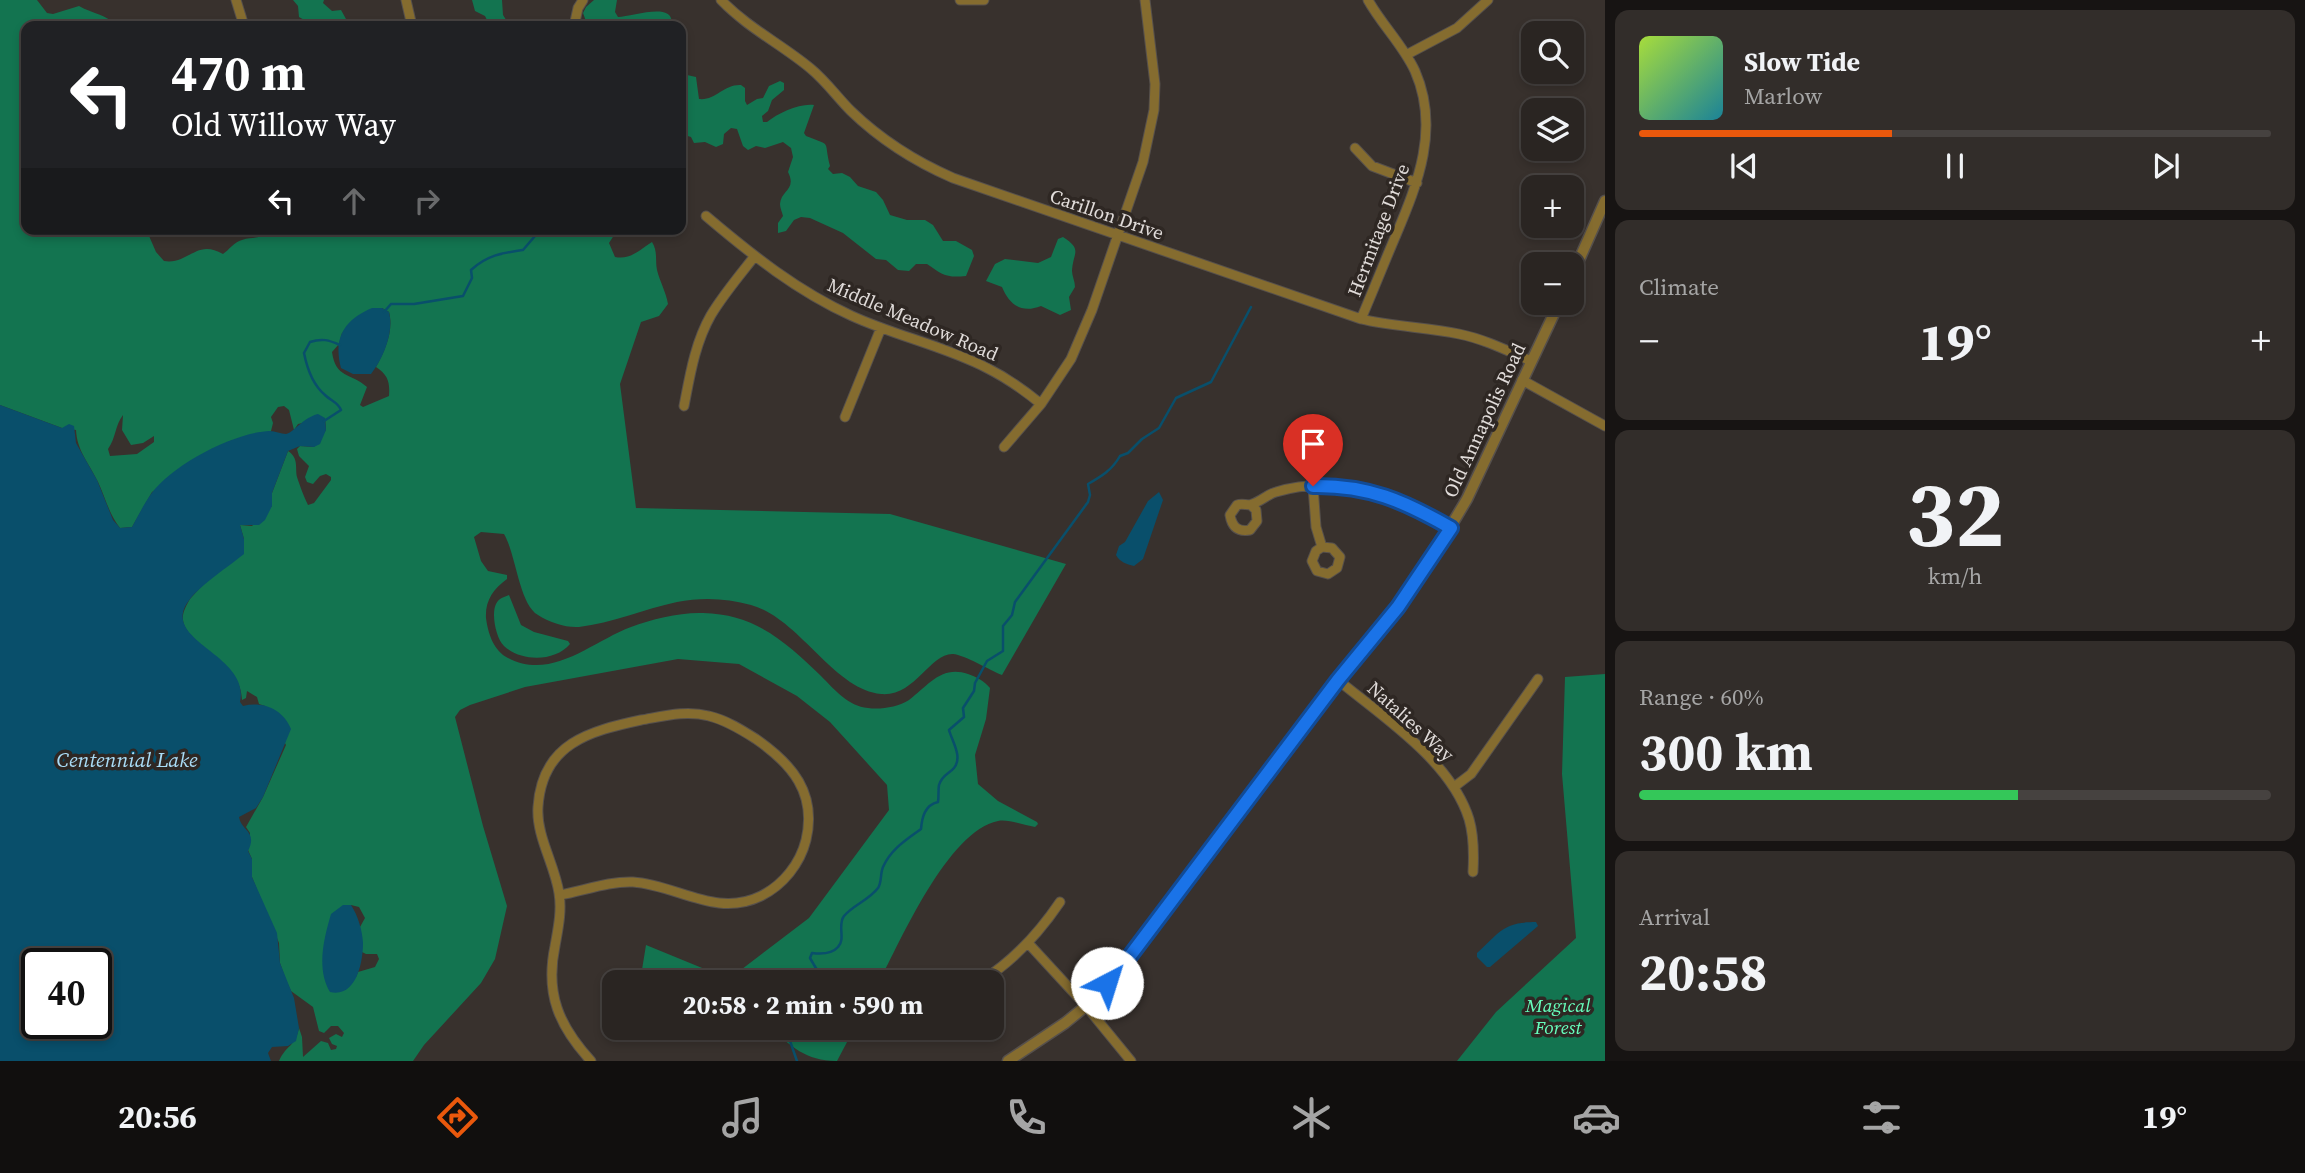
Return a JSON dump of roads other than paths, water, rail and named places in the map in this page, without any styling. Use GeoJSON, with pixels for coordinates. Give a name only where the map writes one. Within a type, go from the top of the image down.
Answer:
{"type":"FeatureCollection","features":[{"type":"Feature","properties":{"kind":"street"},"geometry":{"type":"LineString","coordinates":[[236,0],[242,21]]}},
{"type":"Feature","properties":{"kind":"street"},"geometry":{"type":"LineString","coordinates":[[406,0],[411,21]]}},
{"type":"Feature","properties":{"kind":"street"},"geometry":{"type":"LineString","coordinates":[[575,21],[583,0]]}},
{"type":"Feature","properties":{"kind":"street","name":"Carillon Drive"},"geometry":{"type":"LineString","coordinates":[[721,0],[749,26],[816,72],[881,138],[918,162],[953,178],[1361,319],[1459,334],[1491,343],[1531,361]]}},
{"type":"Feature","properties":{"kind":"street"},"geometry":{"type":"LineString","coordinates":[[960,0],[984,0]]}},
{"type":"Feature","properties":{"kind":"street"},"geometry":{"type":"LineString","coordinates":[[1004,447],[1058,382],[1082,336],[1143,162],[1154,110],[1152,52],[1145,0]]}},
{"type":"Feature","properties":{"kind":"street","name":"Hermitage Drive"},"geometry":{"type":"LineString","coordinates":[[1361,319],[1417,183],[1425,154],[1426,122],[1421,88],[1406,55],[1368,0]]}},
{"type":"Feature","properties":{"kind":"street"},"geometry":{"type":"LineString","coordinates":[[1406,55],[1457,28],[1488,0]]}},
{"type":"Feature","properties":{"kind":"street"},"geometry":{"type":"LineString","coordinates":[[1355,148],[1372,166],[1417,183]]}},
{"type":"Feature","properties":{"kind":"street"},"geometry":{"type":"LineString","coordinates":[[1583,252],[1605,201]]}},
{"type":"Feature","properties":{"kind":"street","name":"Middle Meadow Road"},"geometry":{"type":"LineString","coordinates":[[706,216],[754,257],[804,292],[881,328],[986,367],[1022,388],[1041,404]]}},
{"type":"Feature","properties":{"kind":"street"},"geometry":{"type":"LineString","coordinates":[[684,406],[691,369],[703,333],[722,298],[754,257]]}},
{"type":"Feature","properties":{"kind":"street","name":"Old Annapolis Road"},"geometry":{"type":"LineString","coordinates":[[1008,1061],[1042,1041],[1086,1006],[1127,960],[1338,680],[1398,607],[1451,528],[1467,499],[1553,315]]}},
{"type":"Feature","properties":{"kind":"street"},"geometry":{"type":"LineString","coordinates":[[845,417],[881,328]]}},
{"type":"Feature","properties":{"kind":"street"},"geometry":{"type":"LineString","coordinates":[[1522,380],[1605,426]]}},
{"type":"Feature","properties":{"kind":"street"},"geometry":{"type":"LineString","coordinates":[[1251,505],[1276,492],[1333,485],[1373,492],[1412,506],[1451,528]]}},
{"type":"Feature","properties":{"kind":"street"},"geometry":{"type":"LineString","coordinates":[[1313,486],[1322,547]]}},
{"type":"Feature","properties":{"kind":"street"},"geometry":{"type":"LineString","coordinates":[[1454,786],[1471,774],[1538,679]]}},
{"type":"Feature","properties":{"kind":"street","name":"Natalies Way"},"geometry":{"type":"LineString","coordinates":[[1338,680],[1408,738],[1454,786],[1469,818],[1473,872]]}},
{"type":"Feature","properties":{"kind":"street"},"geometry":{"type":"LineString","coordinates":[[560,895],[632,882],[728,905],[762,896],[790,873],[804,846],[809,817],[799,781],[789,766],[771,750],[746,732],[710,716],[673,714],[597,730],[577,740],[552,764],[540,792],[538,808],[539,824],[560,895],[559,926],[552,964],[554,998],[563,1024],[591,1061]]}},
{"type":"Feature","properties":{"kind":"street"},"geometry":{"type":"LineString","coordinates":[[994,970],[1044,927],[1060,902]]}},
{"type":"Feature","properties":{"kind":"street"},"geometry":{"type":"LineString","coordinates":[[1028,943],[1086,1006],[1131,1061]]}},
{"type":"Feature","properties":{"kind":"water"},"geometry":{"type":"Polygon","coordinates":[[[372,308],[382,308],[389,312],[387,344],[371,374],[353,374],[341,368],[340,339],[354,318],[372,308]]]}},
{"type":"Feature","properties":{"kind":"water","name":"Centennial Lake"},"geometry":{"type":"Polygon","coordinates":[[[0,405],[62,428],[69,424],[74,426],[76,443],[97,480],[113,520],[120,528],[132,527],[148,498],[161,483],[205,452],[255,433],[270,431],[286,434],[318,414],[325,418],[326,430],[320,444],[314,447],[300,446],[288,451],[272,493],[272,506],[265,520],[259,525],[240,525],[244,554],[195,594],[183,613],[185,626],[194,637],[232,671],[240,685],[240,702],[243,706],[272,708],[283,716],[291,729],[263,797],[256,808],[239,817],[250,835],[251,844],[248,851],[252,859],[252,877],[277,933],[280,963],[294,998],[299,1028],[296,1041],[288,1046],[272,1047],[268,1053],[271,1061],[0,1061],[0,405]]]}},
{"type":"Feature","properties":{"kind":"water"},"geometry":{"type":"Polygon","coordinates":[[[1159,492],[1163,500],[1143,559],[1134,566],[1123,562],[1116,555],[1119,546],[1125,542],[1148,501],[1159,492]]]}},
{"type":"Feature","properties":{"kind":"water"},"geometry":{"type":"Polygon","coordinates":[[[343,905],[351,905],[356,914],[362,933],[362,960],[356,977],[346,990],[330,992],[323,973],[324,943],[331,914],[343,905]]]}},
{"type":"Feature","properties":{"kind":"water"},"geometry":{"type":"Polygon","coordinates":[[[1536,922],[1538,926],[1490,967],[1477,957],[1477,953],[1509,926],[1536,922]]]}},
{"type":"Feature","properties":{"kind":"waterway"},"geometry":{"type":"LineString","coordinates":[[384,312],[391,304],[414,304],[463,296],[472,278],[471,270],[489,258],[523,250],[536,235]]}},
{"type":"Feature","properties":{"kind":"waterway"},"geometry":{"type":"LineString","coordinates":[[817,970],[810,958],[812,953],[829,952],[838,947],[844,916],[878,888],[883,867],[890,855],[921,829],[925,812],[938,802],[940,782],[954,768],[957,759],[949,730],[964,717],[963,708],[987,661],[1003,651],[1003,626],[1012,615],[1015,602],[1088,502],[1088,484],[1106,472],[1120,456],[1128,453],[1142,439],[1159,428],[1176,398],[1211,382],[1251,307]]}},
{"type":"Feature","properties":{"kind":"waterway"},"geometry":{"type":"LineString","coordinates":[[324,421],[341,410],[317,386],[304,353],[310,342],[314,341],[325,340],[340,345]]}},
{"type":"Feature","properties":{"kind":"waterway"},"geometry":{"type":"LineString","coordinates":[[791,1040],[797,1061]]}},
{"type":"Feature","properties":{"kind":"park label","name":"Magical Forest"},"geometry":{"type":"Point","coordinates":[1558,1016]}}]}
